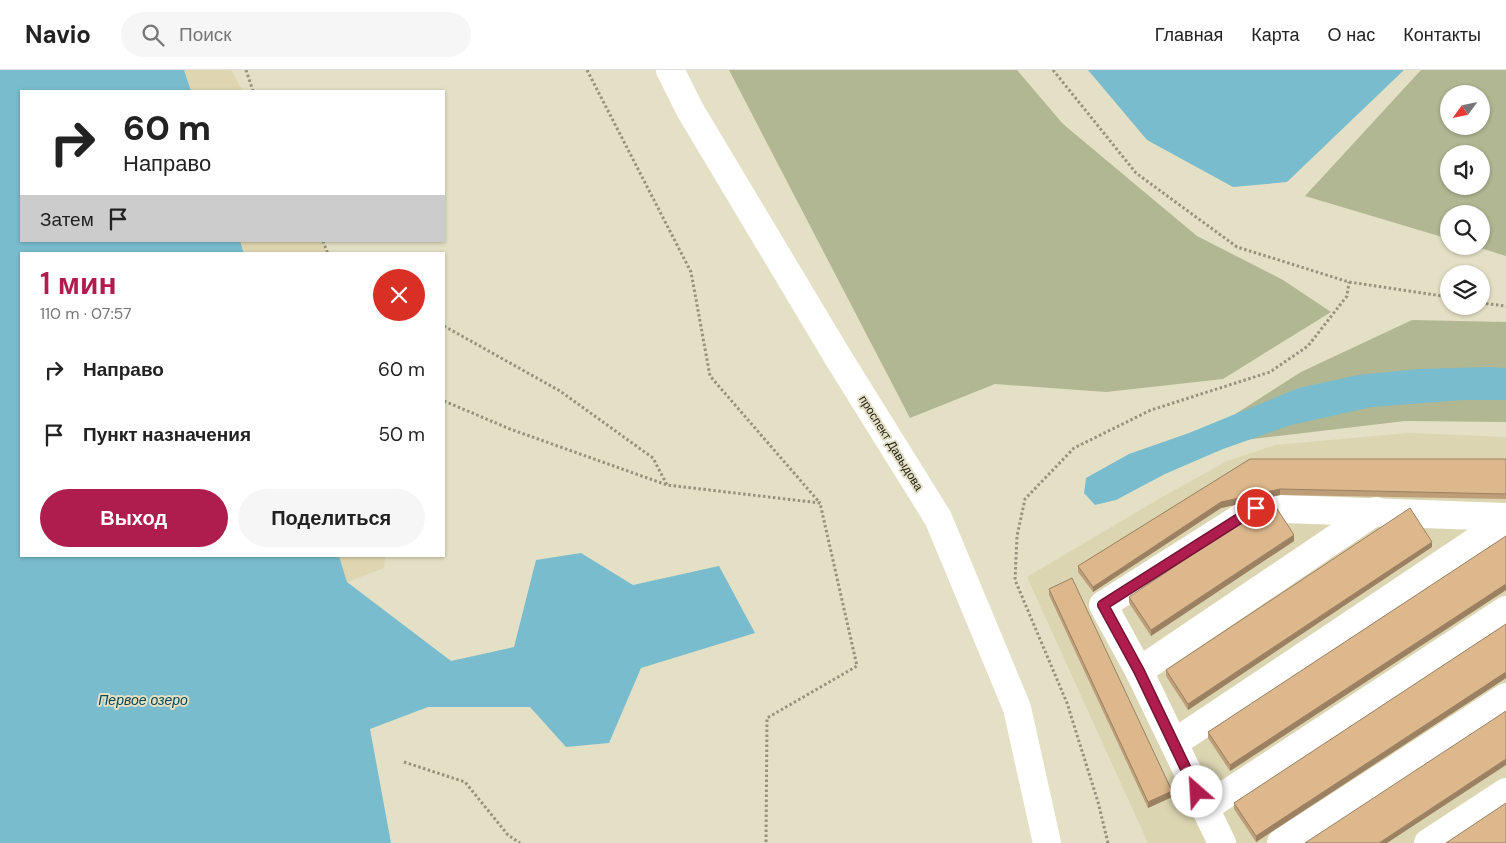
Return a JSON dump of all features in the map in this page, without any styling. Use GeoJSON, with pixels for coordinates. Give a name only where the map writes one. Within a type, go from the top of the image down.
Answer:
{"type":"FeatureCollection","features":[{"type":"Feature","properties":{"kind":"street","name":"проспект Давыдова"},"geometry":{"type":"LineString","coordinates":[[670,70],[690,110],[839,359],[938,518],[1017,708],[1047,843]]}},
{"type":"Feature","properties":{"kind":"street"},"geometry":{"type":"LineString","coordinates":[[1222,843],[1139,671],[1103,605],[1256,508],[1506,517]]}},
{"type":"Feature","properties":{"kind":"street"},"geometry":{"type":"LineString","coordinates":[[1139,671],[1376,511]]}},
{"type":"Feature","properties":{"kind":"street"},"geometry":{"type":"LineString","coordinates":[[1174,743],[1506,521]]}},
{"type":"Feature","properties":{"kind":"street"},"geometry":{"type":"LineString","coordinates":[[1205,808],[1506,610]]}},
{"type":"Feature","properties":{"kind":"street"},"geometry":{"type":"LineString","coordinates":[[1281,843],[1506,696]]}},
{"type":"Feature","properties":{"kind":"street"},"geometry":{"type":"LineString","coordinates":[[1428,843],[1506,792]]}},
{"type":"Feature","properties":{"kind":"path"},"geometry":{"type":"LineString","coordinates":[[246,70],[253,90]]}},
{"type":"Feature","properties":{"kind":"path"},"geometry":{"type":"LineString","coordinates":[[587,70],[691,272],[710,376],[820,503],[857,666],[767,718],[766,843]]}},
{"type":"Feature","properties":{"kind":"path"},"geometry":{"type":"LineString","coordinates":[[1053,70],[1136,173],[1237,247],[1349,282],[1440,297]]}},
{"type":"Feature","properties":{"kind":"path"},"geometry":{"type":"LineString","coordinates":[[1108,843],[1098,802],[1067,703],[1015,580],[1017,536],[1024,499],[1074,448],[1151,410],[1270,372],[1308,346],[1347,296],[1349,282]]}},
{"type":"Feature","properties":{"kind":"path"},"geometry":{"type":"LineString","coordinates":[[1490,303],[1506,306]]}},
{"type":"Feature","properties":{"kind":"path"},"geometry":{"type":"LineString","coordinates":[[445,327],[568,396],[652,458],[667,485]]}},
{"type":"Feature","properties":{"kind":"path"},"geometry":{"type":"LineString","coordinates":[[445,402],[510,429],[667,485],[820,503]]}},
{"type":"Feature","properties":{"kind":"path"},"geometry":{"type":"LineString","coordinates":[[404,762],[464,782],[508,834],[520,843]]}},
{"type":"Feature","properties":{"kind":"shaded area"},"geometry":{"type":"Polygon","coordinates":[[[1408,433],[1506,437],[1506,843],[1148,843],[1027,577],[1227,461],[1275,445],[1408,433]]]}},
{"type":"Feature","properties":{"kind":"green space"},"geometry":{"type":"Polygon","coordinates":[[[729,70],[1017,70],[1063,124],[1197,236],[1283,280],[1331,312],[1223,379],[1106,392],[995,384],[910,418],[729,70]]]}},
{"type":"Feature","properties":{"kind":"green space"},"geometry":{"type":"Polygon","coordinates":[[[1421,70],[1506,70],[1506,256],[1490,251],[1490,205],[1440,205],[1440,236],[1305,196],[1421,70]]]}},
{"type":"Feature","properties":{"kind":"green space"},"geometry":{"type":"Polygon","coordinates":[[[1412,320],[1506,322],[1506,422],[1405,421],[1184,447],[1301,372],[1412,320]]]}},
{"type":"Feature","properties":{"kind":"sand"},"geometry":{"type":"Polygon","coordinates":[[[184,70],[231,70],[242,90],[191,90],[184,70]]]}},
{"type":"Feature","properties":{"kind":"sand"},"geometry":{"type":"Polygon","coordinates":[[[240,242],[323,242],[326,252],[243,252],[240,242]]]}},
{"type":"Feature","properties":{"kind":"sand"},"geometry":{"type":"Polygon","coordinates":[[[339,557],[385,557],[384,568],[347,582],[339,557]]]}},
{"type":"Feature","properties":{"kind":"water","name":"Первое озеро"},"geometry":{"type":"Polygon","coordinates":[[[0,70],[184,70],[191,90],[20,90],[20,242],[240,242],[243,252],[20,252],[20,557],[339,557],[347,582],[451,661],[514,647],[536,560],[581,553],[633,585],[719,566],[755,633],[641,668],[609,743],[566,747],[530,707],[428,707],[370,729],[391,843],[0,843],[0,70]]]}},
{"type":"Feature","properties":{"kind":"water"},"geometry":{"type":"Polygon","coordinates":[[[1088,70],[1404,70],[1287,182],[1233,187],[1147,140],[1088,70]]]}},
{"type":"Feature","properties":{"kind":"water"},"geometry":{"type":"Polygon","coordinates":[[[1506,368],[1506,400],[1462,400],[1372,407],[1291,425],[1223,449],[1165,474],[1116,500],[1095,505],[1084,493],[1086,478],[1129,454],[1189,433],[1299,388],[1358,375],[1419,369],[1506,368]]]}},
{"type":"Feature","properties":{"kind":"building"},"geometry":{"type":"Polygon","coordinates":[[[1250,459],[1506,459],[1506,494],[1280,489],[1221,502],[1093,587],[1078,566],[1250,459]]]}},
{"type":"Feature","properties":{"kind":"building"},"geometry":{"type":"Polygon","coordinates":[[[1272,501],[1294,535],[1151,630],[1129,597],[1272,501]]]}},
{"type":"Feature","properties":{"kind":"building"},"geometry":{"type":"Polygon","coordinates":[[[1410,508],[1432,542],[1188,704],[1166,670],[1410,508]]]}},
{"type":"Feature","properties":{"kind":"building"},"geometry":{"type":"Polygon","coordinates":[[[1506,536],[1506,584],[1230,765],[1208,732],[1506,536]]]}},
{"type":"Feature","properties":{"kind":"building"},"geometry":{"type":"Polygon","coordinates":[[[1072,578],[1172,791],[1148,802],[1049,589],[1072,578]]]}},
{"type":"Feature","properties":{"kind":"building"},"geometry":{"type":"Polygon","coordinates":[[[1506,624],[1506,672],[1256,836],[1234,803],[1506,624]]]}},
{"type":"Feature","properties":{"kind":"building"},"geometry":{"type":"Polygon","coordinates":[[[1506,711],[1506,759],[1379,843],[1305,843],[1506,711]]]}},
{"type":"Feature","properties":{"kind":"building"},"geometry":{"type":"Polygon","coordinates":[[[1506,803],[1506,843],[1446,843],[1506,803]]]}},
{"type":"Feature","properties":{"kind":"route"},"geometry":{"type":"LineString","coordinates":[[1197,792],[1139,671],[1103,605],[1256,508]]}}]}
